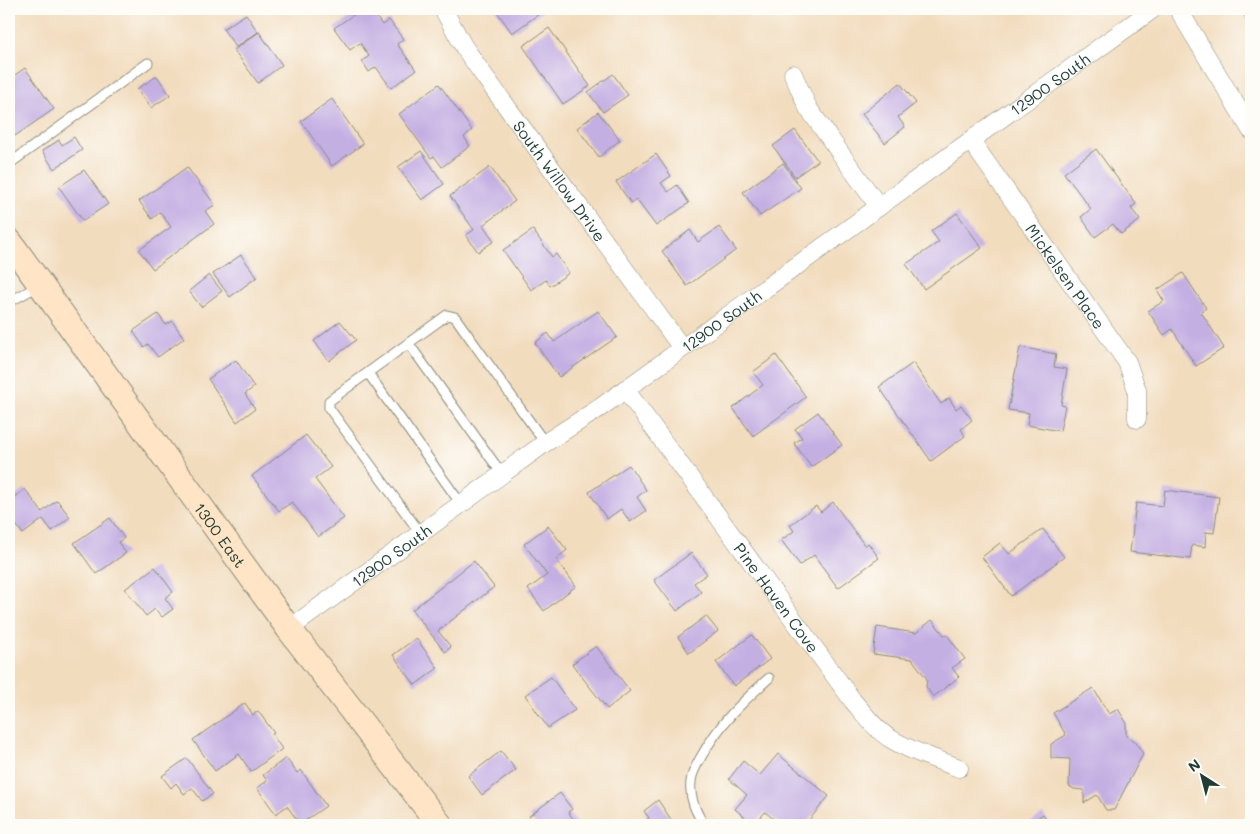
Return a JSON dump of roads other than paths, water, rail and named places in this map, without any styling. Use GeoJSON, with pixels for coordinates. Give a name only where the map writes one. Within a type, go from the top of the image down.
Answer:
{"type":"FeatureCollection","features":[{"type":"Feature","properties":{"kind":"main road","name":"1300 East"},"geometry":{"type":"LineString","coordinates":[[9,241],[289,629],[440,825]]}},
{"type":"Feature","properties":{"kind":"street","name":"South Willow Drive"},"geometry":{"type":"LineString","coordinates":[[443,9],[464,47],[480,70],[682,348]]}},
{"type":"Feature","properties":{"kind":"street","name":"12900 South"},"geometry":{"type":"LineString","coordinates":[[289,629],[545,443],[625,389],[1152,9]]}},
{"type":"Feature","properties":{"kind":"street"},"geometry":{"type":"LineString","coordinates":[[1178,9],[1251,130]]}},
{"type":"Feature","properties":{"kind":"street"},"geometry":{"type":"LineString","coordinates":[[793,74],[808,108],[879,207]]}},
{"type":"Feature","properties":{"kind":"street","name":"Mickelsen Place"},"geometry":{"type":"LineString","coordinates":[[971,141],[1127,362],[1137,390],[1137,419]]}},
{"type":"Feature","properties":{"kind":"street","name":"Pine Haven Cove"},"geometry":{"type":"LineString","coordinates":[[625,389],[853,701],[870,721],[890,739],[916,752],[959,768]]}},
{"type":"Feature","properties":{"kind":"lane"},"geometry":{"type":"LineString","coordinates":[[9,164],[148,63]]}},
{"type":"Feature","properties":{"kind":"lane"},"geometry":{"type":"LineString","coordinates":[[9,302],[41,285]]}},
{"type":"Feature","properties":{"kind":"lane"},"geometry":{"type":"LineString","coordinates":[[421,534],[329,408],[329,401],[448,315],[455,317],[545,443]]}},
{"type":"Feature","properties":{"kind":"lane"},"geometry":{"type":"LineString","coordinates":[[409,344],[502,474]]}},
{"type":"Feature","properties":{"kind":"lane"},"geometry":{"type":"LineString","coordinates":[[368,373],[461,504]]}},
{"type":"Feature","properties":{"kind":"lane"},"geometry":{"type":"LineString","coordinates":[[704,825],[696,812],[691,796],[691,780],[698,762],[711,740],[732,712],[768,678]]}}]}
